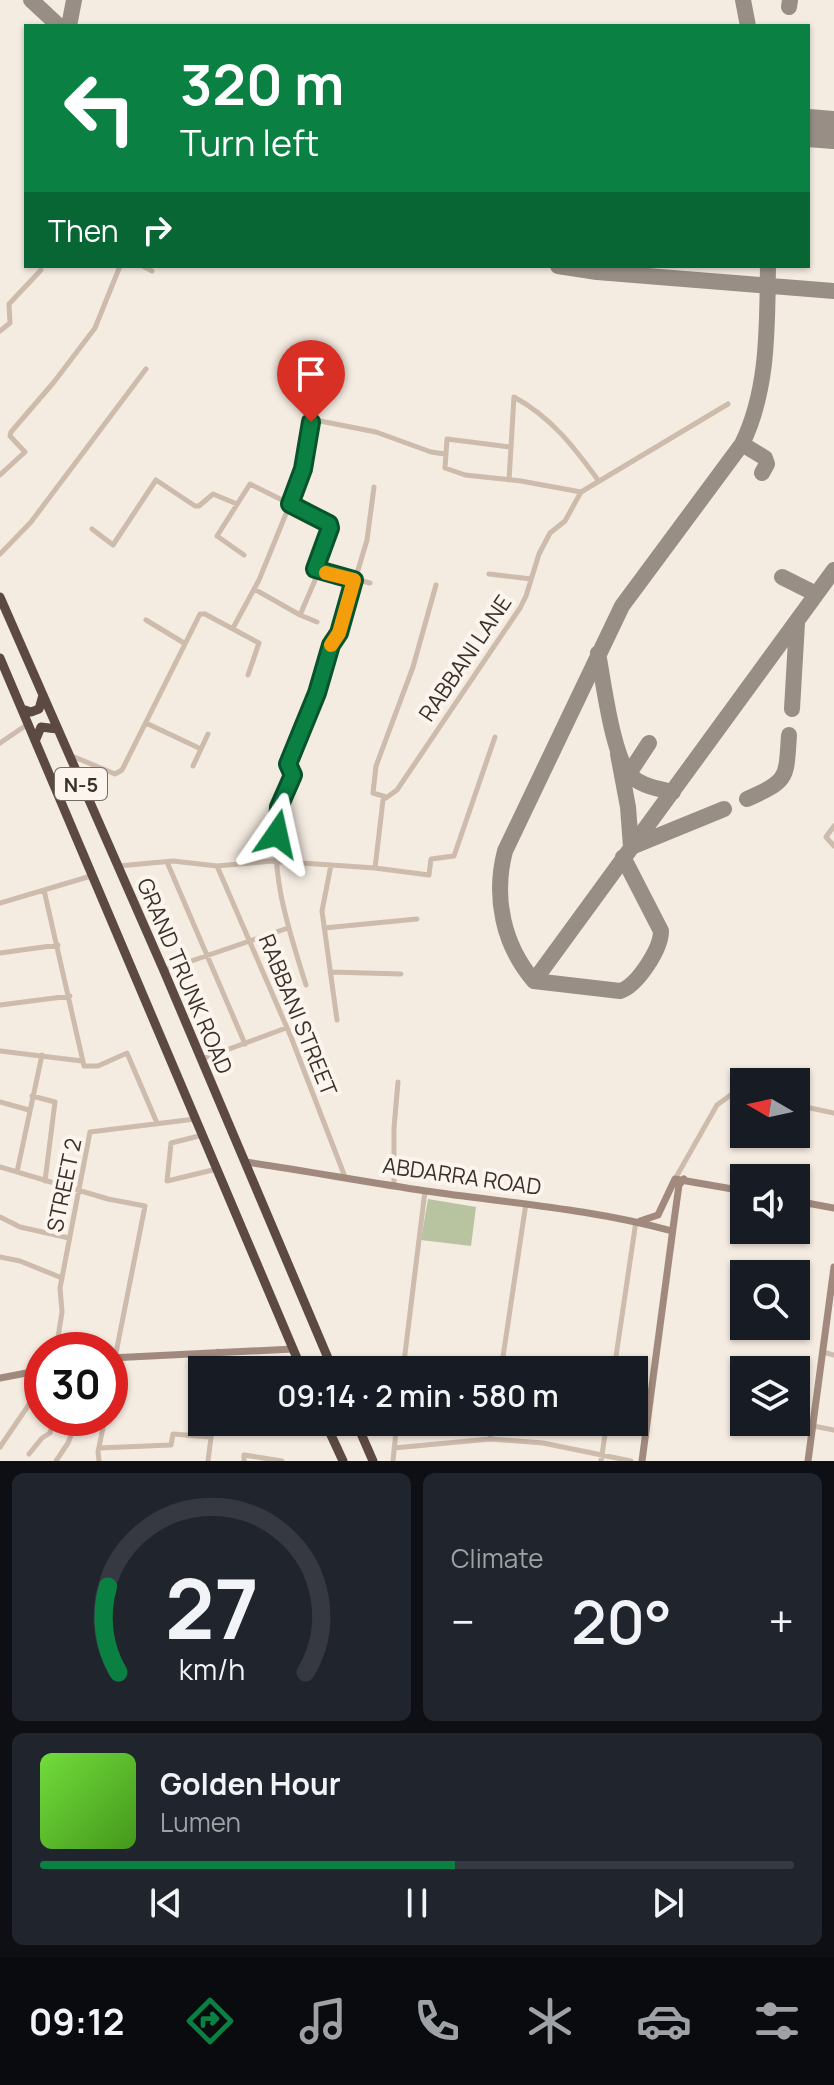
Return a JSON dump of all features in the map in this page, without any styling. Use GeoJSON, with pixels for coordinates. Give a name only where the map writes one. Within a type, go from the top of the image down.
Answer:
{"type":"FeatureCollection","features":[{"type":"Feature","properties":{"kind":"highway","name":"GRAND TRUNK ROAD"},"geometry":{"type":"LineString","coordinates":[[0,597],[164,971],[327,1356]]}},
{"type":"Feature","properties":{"kind":"highway","name":"GRAND TRUNK ROAD"},"geometry":{"type":"LineString","coordinates":[[0,658],[296,1356]]}},
{"type":"Feature","properties":{"kind":"highway"},"geometry":{"type":"LineString","coordinates":[[22,709],[31,712],[39,709],[43,695]]}},
{"type":"Feature","properties":{"kind":"highway"},"geometry":{"type":"LineString","coordinates":[[36,742],[36,734],[41,727],[57,729]]}},
{"type":"Feature","properties":{"kind":"highway"},"geometry":{"type":"LineString","coordinates":[[331,1436],[343,1461]]}},
{"type":"Feature","properties":{"kind":"highway"},"geometry":{"type":"LineString","coordinates":[[362,1436],[373,1461]]}},
{"type":"Feature","properties":{"kind":"street"},"geometry":{"type":"LineString","coordinates":[[0,475],[25,452],[10,436],[11,432],[95,328],[119,268]]}},
{"type":"Feature","properties":{"kind":"street"},"geometry":{"type":"LineString","coordinates":[[147,268],[152,271]]}},
{"type":"Feature","properties":{"kind":"street"},"geometry":{"type":"LineString","coordinates":[[0,331],[10,323],[9,304],[41,270]]}},
{"type":"Feature","properties":{"kind":"street"},"geometry":{"type":"LineString","coordinates":[[0,554],[31,522],[146,369]]}},
{"type":"Feature","properties":{"kind":"street"},"geometry":{"type":"LineString","coordinates":[[509,480],[514,397],[565,435],[598,480]]}},
{"type":"Feature","properties":{"kind":"street","name":"RABBANI LANE"},"geometry":{"type":"LineString","coordinates":[[375,868],[383,800],[397,790],[520,608],[539,554],[550,533],[565,521],[581,492],[728,404]]}},
{"type":"Feature","properties":{"kind":"street"},"geometry":{"type":"LineString","coordinates":[[233,628],[254,589],[290,504],[303,469],[313,420],[376,432],[445,454]]}},
{"type":"Feature","properties":{"kind":"street"},"geometry":{"type":"LineString","coordinates":[[510,447],[447,439],[446,470],[581,492]]}},
{"type":"Feature","properties":{"kind":"street"},"geometry":{"type":"LineString","coordinates":[[92,529],[113,545],[156,480],[197,507],[213,494],[237,504]]}},
{"type":"Feature","properties":{"kind":"street"},"geometry":{"type":"LineString","coordinates":[[244,555],[217,536],[250,484],[329,524],[315,569],[370,583]]}},
{"type":"Feature","properties":{"kind":"street"},"geometry":{"type":"LineString","coordinates":[[306,985],[288,928],[275,862],[279,807],[293,775],[288,764],[317,693],[331,645],[339,633],[367,540],[374,487]]}},
{"type":"Feature","properties":{"kind":"street"},"geometry":{"type":"LineString","coordinates":[[300,615],[319,571]]}},
{"type":"Feature","properties":{"kind":"street"},"geometry":{"type":"LineString","coordinates":[[489,574],[531,579]]}},
{"type":"Feature","properties":{"kind":"street"},"geometry":{"type":"LineString","coordinates":[[387,797],[373,793],[376,766],[413,667],[436,585]]}},
{"type":"Feature","properties":{"kind":"street"},"geometry":{"type":"LineString","coordinates":[[254,589],[317,622]]}},
{"type":"Feature","properties":{"kind":"street"},"geometry":{"type":"LineString","coordinates":[[67,754],[119,774],[200,614],[260,644],[248,675]]}},
{"type":"Feature","properties":{"kind":"street"},"geometry":{"type":"LineString","coordinates":[[146,620],[184,643]]}},
{"type":"Feature","properties":{"kind":"street"},"geometry":{"type":"LineString","coordinates":[[146,723],[201,749]]}},
{"type":"Feature","properties":{"kind":"street"},"geometry":{"type":"LineString","coordinates":[[0,743],[28,724]]}},
{"type":"Feature","properties":{"kind":"street"},"geometry":{"type":"LineString","coordinates":[[193,766],[208,734]]}},
{"type":"Feature","properties":{"kind":"street"},"geometry":{"type":"LineString","coordinates":[[117,866],[167,862],[217,866],[275,862],[375,868],[429,875],[431,859],[454,856],[495,737]]}},
{"type":"Feature","properties":{"kind":"street"},"geometry":{"type":"LineString","coordinates":[[834,826],[826,837],[834,846]]}},
{"type":"Feature","properties":{"kind":"street"},"geometry":{"type":"LineString","coordinates":[[167,862],[245,1044]]}},
{"type":"Feature","properties":{"kind":"street"},"geometry":{"type":"LineString","coordinates":[[331,865],[323,901],[324,928],[337,1020]]}},
{"type":"Feature","properties":{"kind":"street","name":"RABBANI STREET"},"geometry":{"type":"LineString","coordinates":[[217,866],[345,1177]]}},
{"type":"Feature","properties":{"kind":"street"},"geometry":{"type":"LineString","coordinates":[[0,903],[92,876]]}},
{"type":"Feature","properties":{"kind":"street"},"geometry":{"type":"LineString","coordinates":[[44,890],[84,1066],[98,1066],[127,1053],[157,1123]]}},
{"type":"Feature","properties":{"kind":"street"},"geometry":{"type":"LineString","coordinates":[[324,928],[417,919]]}},
{"type":"Feature","properties":{"kind":"street"},"geometry":{"type":"LineString","coordinates":[[164,971],[288,928]]}},
{"type":"Feature","properties":{"kind":"street"},"geometry":{"type":"LineString","coordinates":[[0,953],[58,945]]}},
{"type":"Feature","properties":{"kind":"street"},"geometry":{"type":"LineString","coordinates":[[330,972],[401,974]]}},
{"type":"Feature","properties":{"kind":"street"},"geometry":{"type":"LineString","coordinates":[[0,1005],[70,996]]}},
{"type":"Feature","properties":{"kind":"street"},"geometry":{"type":"LineString","coordinates":[[201,1059],[286,1028]]}},
{"type":"Feature","properties":{"kind":"street"},"geometry":{"type":"LineString","coordinates":[[0,1051],[82,1061]]}},
{"type":"Feature","properties":{"kind":"street"},"geometry":{"type":"LineString","coordinates":[[17,1172],[42,1055]]}},
{"type":"Feature","properties":{"kind":"street"},"geometry":{"type":"LineString","coordinates":[[394,1186],[393,1141],[398,1082]]}},
{"type":"Feature","properties":{"kind":"street"},"geometry":{"type":"LineString","coordinates":[[663,1228],[658,1215],[675,1179],[717,1105],[730,1095]]}},
{"type":"Feature","properties":{"kind":"street"},"geometry":{"type":"LineString","coordinates":[[32,1096],[55,1102],[45,1181]]}},
{"type":"Feature","properties":{"kind":"street"},"geometry":{"type":"LineString","coordinates":[[0,1102],[29,1110]]}},
{"type":"Feature","properties":{"kind":"street"},"geometry":{"type":"LineString","coordinates":[[810,1108],[834,1113]]}},
{"type":"Feature","properties":{"kind":"street","name":"STREET 2"},"geometry":{"type":"LineString","coordinates":[[59,1332],[62,1278],[90,1132],[196,1118]]}},
{"type":"Feature","properties":{"kind":"street"},"geometry":{"type":"LineString","coordinates":[[203,1135],[171,1143],[167,1181],[218,1168]]}},
{"type":"Feature","properties":{"kind":"street","name":"ABDARRA ROAD"},"geometry":{"type":"LineString","coordinates":[[246,1162],[425,1191],[526,1203],[636,1221],[672,1231]]}},
{"type":"Feature","properties":{"kind":"street"},"geometry":{"type":"LineString","coordinates":[[0,1167],[78,1191],[145,1206],[118,1332]]}},
{"type":"Feature","properties":{"kind":"street"},"geometry":{"type":"LineString","coordinates":[[675,1179],[730,1188]]}},
{"type":"Feature","properties":{"kind":"street"},"geometry":{"type":"LineString","coordinates":[[642,1461],[672,1231],[679,1185],[684,1179]]}},
{"type":"Feature","properties":{"kind":"street"},"geometry":{"type":"LineString","coordinates":[[405,1356],[425,1191]]}},
{"type":"Feature","properties":{"kind":"street"},"geometry":{"type":"LineString","coordinates":[[503,1356],[526,1203]]}},
{"type":"Feature","properties":{"kind":"street"},"geometry":{"type":"LineString","coordinates":[[810,1204],[834,1208]]}},
{"type":"Feature","properties":{"kind":"street"},"geometry":{"type":"LineString","coordinates":[[616,1356],[636,1221],[658,1215],[674,1221]]}},
{"type":"Feature","properties":{"kind":"street"},"geometry":{"type":"LineString","coordinates":[[0,1217],[20,1227],[69,1238]]}},
{"type":"Feature","properties":{"kind":"street"},"geometry":{"type":"LineString","coordinates":[[0,1257],[20,1261],[62,1278]]}},
{"type":"Feature","properties":{"kind":"street"},"geometry":{"type":"LineString","coordinates":[[808,1461],[834,1267]]}},
{"type":"Feature","properties":{"kind":"street"},"geometry":{"type":"LineString","coordinates":[[128,1357],[293,1349]]}},
{"type":"Feature","properties":{"kind":"street"},"geometry":{"type":"LineString","coordinates":[[218,1351],[218,1356]]}},
{"type":"Feature","properties":{"kind":"street"},"geometry":{"type":"LineString","coordinates":[[823,1352],[834,1355]]}},
{"type":"Feature","properties":{"kind":"street"},"geometry":{"type":"LineString","coordinates":[[0,1378],[24,1374]]}},
{"type":"Feature","properties":{"kind":"street"},"geometry":{"type":"LineString","coordinates":[[0,1447],[24,1412]]}},
{"type":"Feature","properties":{"kind":"street"},"geometry":{"type":"LineString","coordinates":[[813,1426],[834,1430]]}},
{"type":"Feature","properties":{"kind":"street"},"geometry":{"type":"LineString","coordinates":[[99,1448],[171,1445],[173,1434],[211,1437],[208,1461]]}},
{"type":"Feature","properties":{"kind":"street"},"geometry":{"type":"LineString","coordinates":[[29,1454],[45,1436]]}},
{"type":"Feature","properties":{"kind":"street"},"geometry":{"type":"LineString","coordinates":[[56,1461],[71,1436]]}},
{"type":"Feature","properties":{"kind":"street"},"geometry":{"type":"LineString","coordinates":[[99,1461],[101,1436]]}},
{"type":"Feature","properties":{"kind":"street"},"geometry":{"type":"LineString","coordinates":[[393,1461],[395,1436]]}},
{"type":"Feature","properties":{"kind":"street"},"geometry":{"type":"LineString","coordinates":[[602,1458],[605,1436]]}},
{"type":"Feature","properties":{"kind":"street"},"geometry":{"type":"LineString","coordinates":[[394,1448],[490,1439],[543,1443],[602,1458],[631,1461]]}},
{"type":"Feature","properties":{"kind":"street"},"geometry":{"type":"LineString","coordinates":[[244,1461],[244,1455],[282,1461]]}},
{"type":"Feature","properties":{"kind":"green space"},"geometry":{"type":"Polygon","coordinates":[[[428,1199],[476,1207],[471,1246],[421,1240],[428,1199]]]}},
{"type":"Feature","properties":{"kind":"taxiway"},"geometry":{"type":"LineString","coordinates":[[31,0],[57,24]]}},
{"type":"Feature","properties":{"kind":"taxiway"},"geometry":{"type":"LineString","coordinates":[[69,24],[74,0]]}},
{"type":"Feature","properties":{"kind":"taxiway"},"geometry":{"type":"LineString","coordinates":[[743,0],[748,24]]}},
{"type":"Feature","properties":{"kind":"taxiway"},"geometry":{"type":"LineString","coordinates":[[789,7],[790,0]]}},
{"type":"Feature","properties":{"kind":"taxiway"},"geometry":{"type":"LineString","coordinates":[[571,268],[834,291]]}},
{"type":"Feature","properties":{"kind":"taxiway"},"geometry":{"type":"LineString","coordinates":[[623,857],[661,931],[647,966],[634,982],[620,991],[534,981],[515,952],[503,920],[500,886],[505,851],[622,606],[742,444],[751,423],[762,379],[768,268]]}},
{"type":"Feature","properties":{"kind":"taxiway"},"geometry":{"type":"LineString","coordinates":[[742,444],[765,458],[767,464],[762,473]]}},
{"type":"Feature","properties":{"kind":"taxiway"},"geometry":{"type":"LineString","coordinates":[[534,981],[834,570]]}},
{"type":"Feature","properties":{"kind":"taxiway"},"geometry":{"type":"LineString","coordinates":[[782,577],[816,594]]}},
{"type":"Feature","properties":{"kind":"taxiway"},"geometry":{"type":"LineString","coordinates":[[792,709],[797,623]]}},
{"type":"Feature","properties":{"kind":"taxiway"},"geometry":{"type":"LineString","coordinates":[[598,653],[614,737],[625,767],[640,782],[673,792]]}},
{"type":"Feature","properties":{"kind":"taxiway"},"geometry":{"type":"LineString","coordinates":[[747,799],[771,787],[783,776],[789,735]]}},
{"type":"Feature","properties":{"kind":"taxiway"},"geometry":{"type":"LineString","coordinates":[[628,775],[649,743]]}},
{"type":"Feature","properties":{"kind":"taxiway"},"geometry":{"type":"LineString","coordinates":[[618,754],[628,807],[631,847],[724,809]]}},
{"type":"Feature","properties":{"kind":"runway"},"geometry":{"type":"LineString","coordinates":[[810,128],[834,130]]}},
{"type":"Feature","properties":{"kind":"slow traffic"},"geometry":{"type":"LineString","coordinates":[[326,573],[354,580],[339,633],[331,645]]}},
{"type":"Feature","properties":{"kind":"route"},"geometry":{"type":"LineString","coordinates":[[277,834],[279,807],[293,775],[288,764],[317,693],[331,645],[339,633],[354,580],[315,569],[329,524],[290,504],[303,469],[311,422]]}}]}
